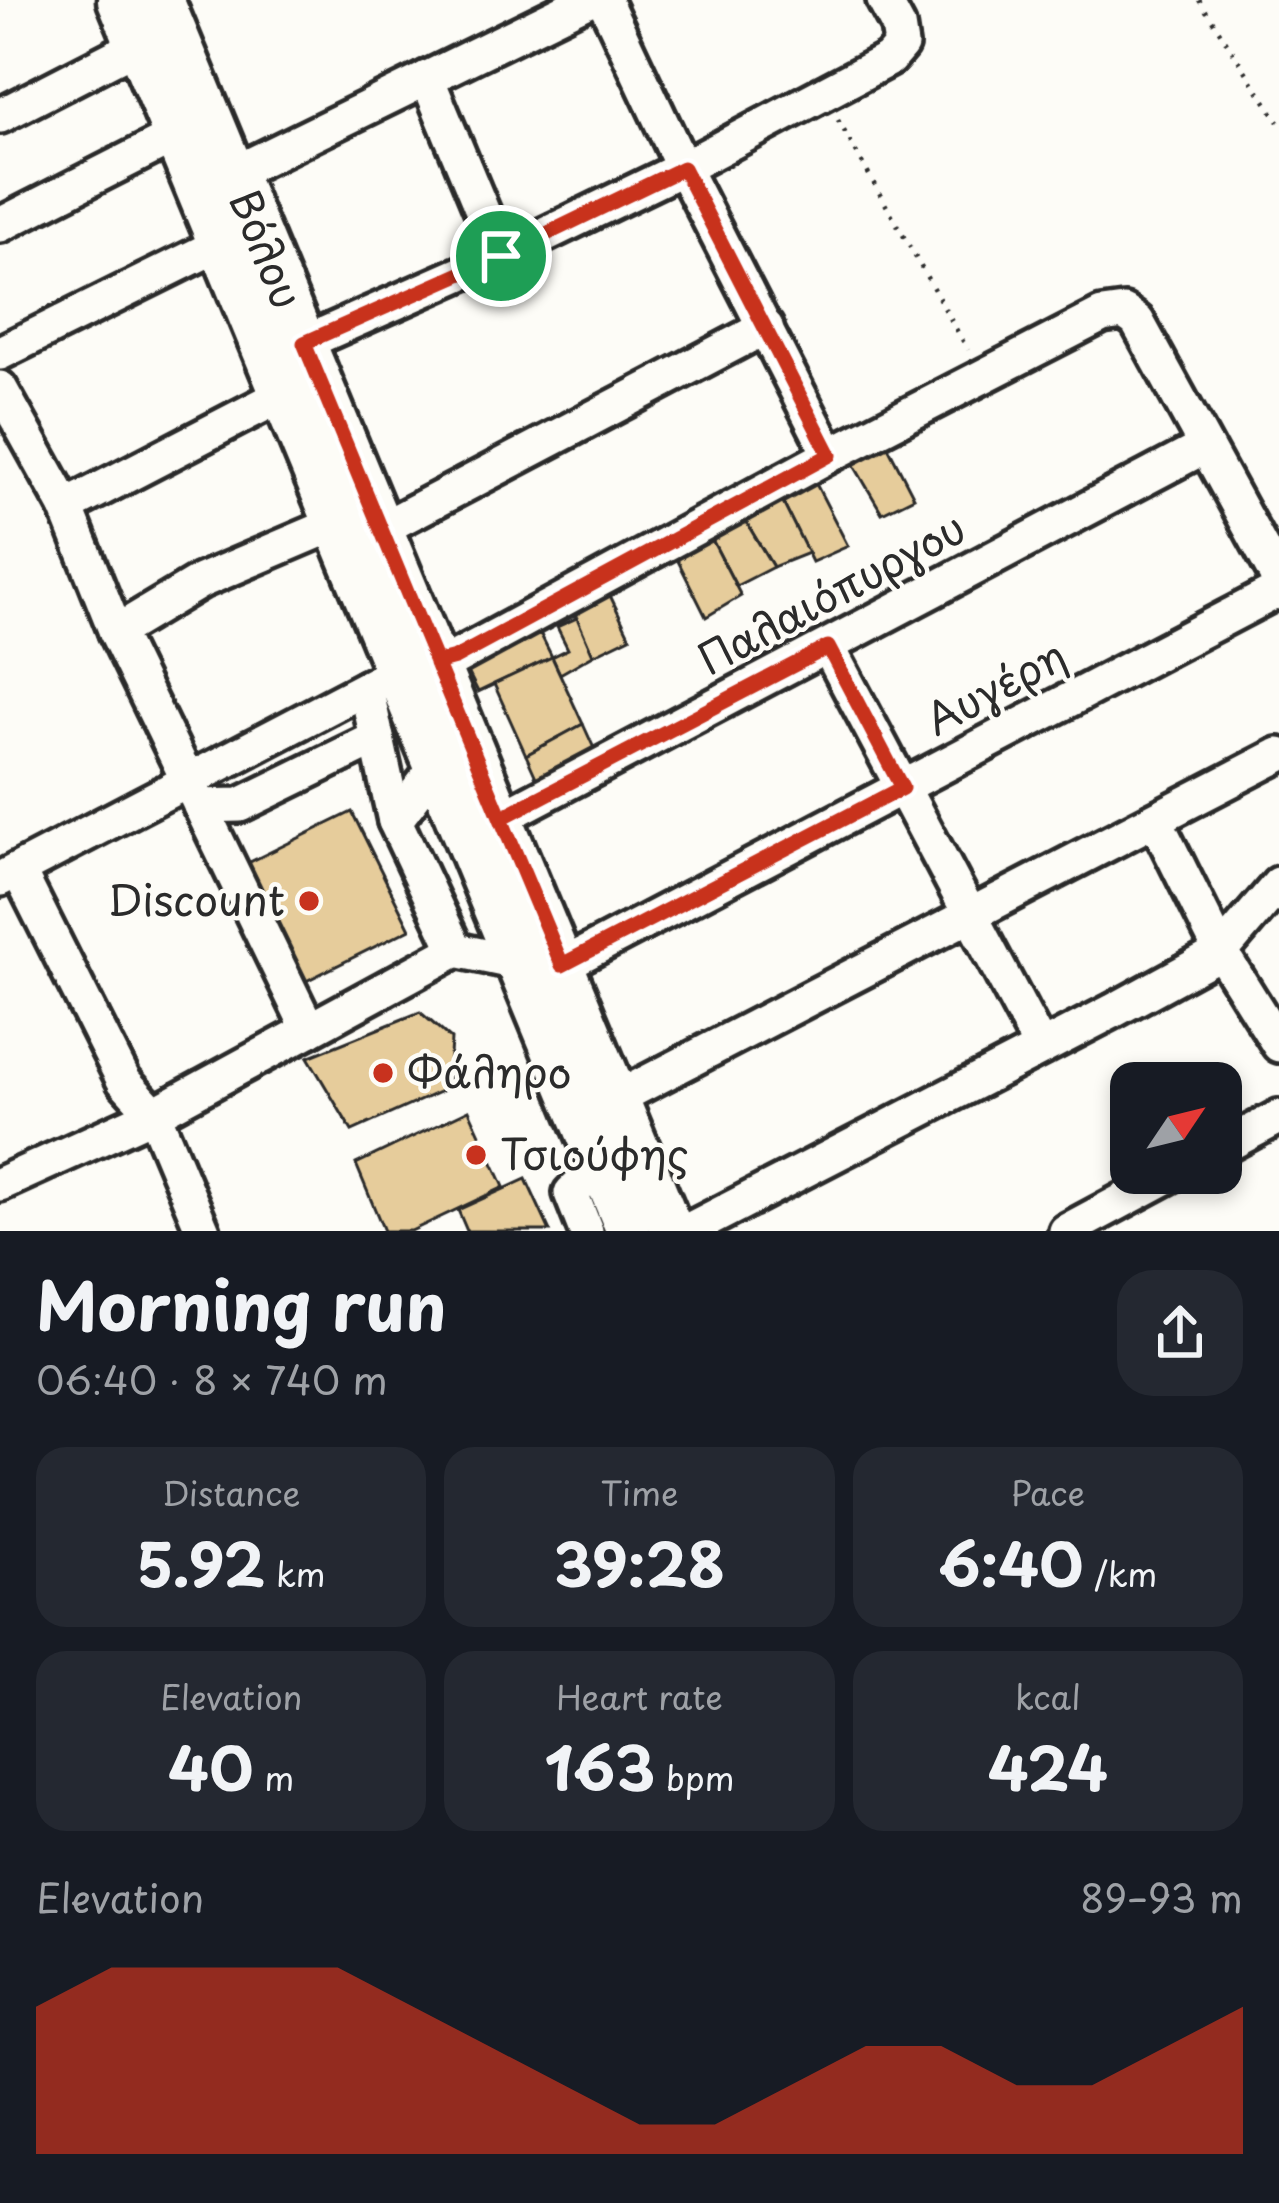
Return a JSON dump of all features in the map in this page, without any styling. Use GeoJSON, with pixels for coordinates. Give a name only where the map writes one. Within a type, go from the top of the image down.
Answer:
{"type":"FeatureCollection","features":[{"type":"Feature","properties":{"kind":"main road","name":"Βόλου"},"geometry":{"type":"LineString","coordinates":[[119,0],[628,1231]]}},
{"type":"Feature","properties":{"kind":"main road","name":"Βόλου"},"geometry":{"type":"LineString","coordinates":[[174,4],[234,172],[381,529],[400,675],[501,818],[672,1231]]}},
{"type":"Feature","properties":{"kind":"street"},"geometry":{"type":"LineString","coordinates":[[234,172],[587,0]]}},
{"type":"Feature","properties":{"kind":"street"},"geometry":{"type":"LineString","coordinates":[[604,0],[683,168],[830,455]]}},
{"type":"Feature","properties":{"kind":"street"},"geometry":{"type":"LineString","coordinates":[[304,343],[683,168],[889,59],[901,45],[898,26],[884,0]]}},
{"type":"Feature","properties":{"kind":"street"},"geometry":{"type":"LineString","coordinates":[[0,116],[138,45]]}},
{"type":"Feature","properties":{"kind":"street"},"geometry":{"type":"LineString","coordinates":[[427,77],[501,256]]}},
{"type":"Feature","properties":{"kind":"street"},"geometry":{"type":"LineString","coordinates":[[0,225],[175,136]]}},
{"type":"Feature","properties":{"kind":"street"},"geometry":{"type":"LineString","coordinates":[[0,353],[220,244]]}},
{"type":"Feature","properties":{"kind":"street"},"geometry":{"type":"LineString","coordinates":[[203,1231],[154,1114],[124,1081],[9,875],[194,793],[400,675],[455,658],[982,374],[1102,315],[1124,312],[1137,321],[1279,580]]}},
{"type":"Feature","properties":{"kind":"street"},"geometry":{"type":"LineString","coordinates":[[381,529],[766,327]]}},
{"type":"Feature","properties":{"kind":"street"},"geometry":{"type":"LineString","coordinates":[[0,388],[66,507],[116,632],[309,1030]]}},
{"type":"Feature","properties":{"kind":"street"},"geometry":{"type":"LineString","coordinates":[[66,507],[282,395]]}},
{"type":"Feature","properties":{"kind":"street","name":"Παλαιόπυργου"},"geometry":{"type":"LineString","coordinates":[[501,818],[1204,447]]}},
{"type":"Feature","properties":{"kind":"street"},"geometry":{"type":"LineString","coordinates":[[116,632],[202,581],[335,524]]}},
{"type":"Feature","properties":{"kind":"street","name":"Αυγέρη"},"geometry":{"type":"LineString","coordinates":[[562,965],[1279,590]]}},
{"type":"Feature","properties":{"kind":"street"},"geometry":{"type":"LineString","coordinates":[[828,647],[1041,1048]]}},
{"type":"Feature","properties":{"kind":"street"},"geometry":{"type":"LineString","coordinates":[[400,675],[377,738],[395,820],[456,950]]}},
{"type":"Feature","properties":{"kind":"street"},"geometry":{"type":"LineString","coordinates":[[194,793],[241,805],[377,738]]}},
{"type":"Feature","properties":{"kind":"street"},"geometry":{"type":"LineString","coordinates":[[617,1098],[1279,755]]}},
{"type":"Feature","properties":{"kind":"street"},"geometry":{"type":"LineString","coordinates":[[395,820],[436,767]]}},
{"type":"Feature","properties":{"kind":"street"},"geometry":{"type":"LineString","coordinates":[[1156,820],[1222,952],[1279,1046]]}},
{"type":"Feature","properties":{"kind":"street"},"geometry":{"type":"LineString","coordinates":[[687,1231],[1222,952],[1279,884]]}},
{"type":"Feature","properties":{"kind":"street"},"geometry":{"type":"LineString","coordinates":[[0,1184],[154,1114],[456,950],[518,963]]}},
{"type":"Feature","properties":{"kind":"street"},"geometry":{"type":"LineString","coordinates":[[1242,1137],[1279,1117]]}},
{"type":"Feature","properties":{"kind":"street"},"geometry":{"type":"LineString","coordinates":[[586,1178],[571,1193],[586,1231]]}},
{"type":"Feature","properties":{"kind":"street"},"geometry":{"type":"LineString","coordinates":[[1066,1231],[1135,1194]]}},
{"type":"Feature","properties":{"kind":"path"},"geometry":{"type":"LineString","coordinates":[[1199,0],[1279,122]]}},
{"type":"Feature","properties":{"kind":"path"},"geometry":{"type":"LineString","coordinates":[[824,94],[982,374]]}},
{"type":"Feature","properties":{"kind":"building"},"geometry":{"type":"Polygon","coordinates":[[[883,437],[914,497],[882,513],[848,455],[883,437]]]}},
{"type":"Feature","properties":{"kind":"building"},"geometry":{"type":"Polygon","coordinates":[[[814,480],[848,546],[812,562],[780,497],[814,480]]]}},
{"type":"Feature","properties":{"kind":"building"},"geometry":{"type":"Polygon","coordinates":[[[780,497],[808,553],[773,567],[742,515],[780,497]]]}},
{"type":"Feature","properties":{"kind":"building"},"geometry":{"type":"Polygon","coordinates":[[[742,515],[773,567],[736,586],[708,532],[742,515]]]}},
{"type":"Feature","properties":{"kind":"building"},"geometry":{"type":"Polygon","coordinates":[[[708,532],[741,596],[706,617],[673,551],[708,532]]]}},
{"type":"Feature","properties":{"kind":"building"},"geometry":{"type":"Polygon","coordinates":[[[606,587],[630,637],[593,655],[571,607],[606,587]]]}},
{"type":"Feature","properties":{"kind":"building"},"geometry":{"type":"Polygon","coordinates":[[[577,618],[593,655],[560,674],[552,657],[568,649],[557,627],[577,618]]]}},
{"type":"Feature","properties":{"kind":"building"},"geometry":{"type":"Polygon","coordinates":[[[537,627],[552,657],[478,692],[463,662],[537,627]]]}},
{"type":"Feature","properties":{"kind":"building"},"geometry":{"type":"Polygon","coordinates":[[[552,657],[583,724],[526,755],[494,684],[552,657]]]}},
{"type":"Feature","properties":{"kind":"building"},"geometry":{"type":"Polygon","coordinates":[[[583,724],[597,755],[539,784],[526,755],[583,724]]]}},
{"type":"Feature","properties":{"kind":"building"},"geometry":{"type":"Polygon","coordinates":[[[352,812],[410,929],[306,981],[248,863],[352,812]]]}},
{"type":"Feature","properties":{"kind":"building","name":"Φάληρο"},"geometry":{"type":"Polygon","coordinates":[[[420,1012],[451,1039],[448,1088],[352,1131],[308,1057],[420,1012]]]}},
{"type":"Feature","properties":{"kind":"building"},"geometry":{"type":"Polygon","coordinates":[[[469,1110],[504,1187],[411,1231],[384,1231],[356,1164],[469,1110]]]}},
{"type":"Feature","properties":{"kind":"building"},"geometry":{"type":"Polygon","coordinates":[[[526,1179],[550,1231],[467,1231],[458,1210],[526,1179]]]}},
{"type":"Feature","properties":{"kind":"place","name":"Discount"},"geometry":{"type":"Point","coordinates":[309,901]}},
{"type":"Feature","properties":{"kind":"place","name":"Φάληρο"},"geometry":{"type":"Point","coordinates":[383,1073]}},
{"type":"Feature","properties":{"kind":"place","name":"Τσιούφης"},"geometry":{"type":"Point","coordinates":[476,1155]}},
{"type":"Feature","properties":{"kind":"route"},"geometry":{"type":"LineString","coordinates":[[501,256],[304,343],[414,610],[436,663],[501,818],[828,647],[902,788],[562,965],[436,663],[455,658],[830,455],[683,168],[501,256]]}}]}
